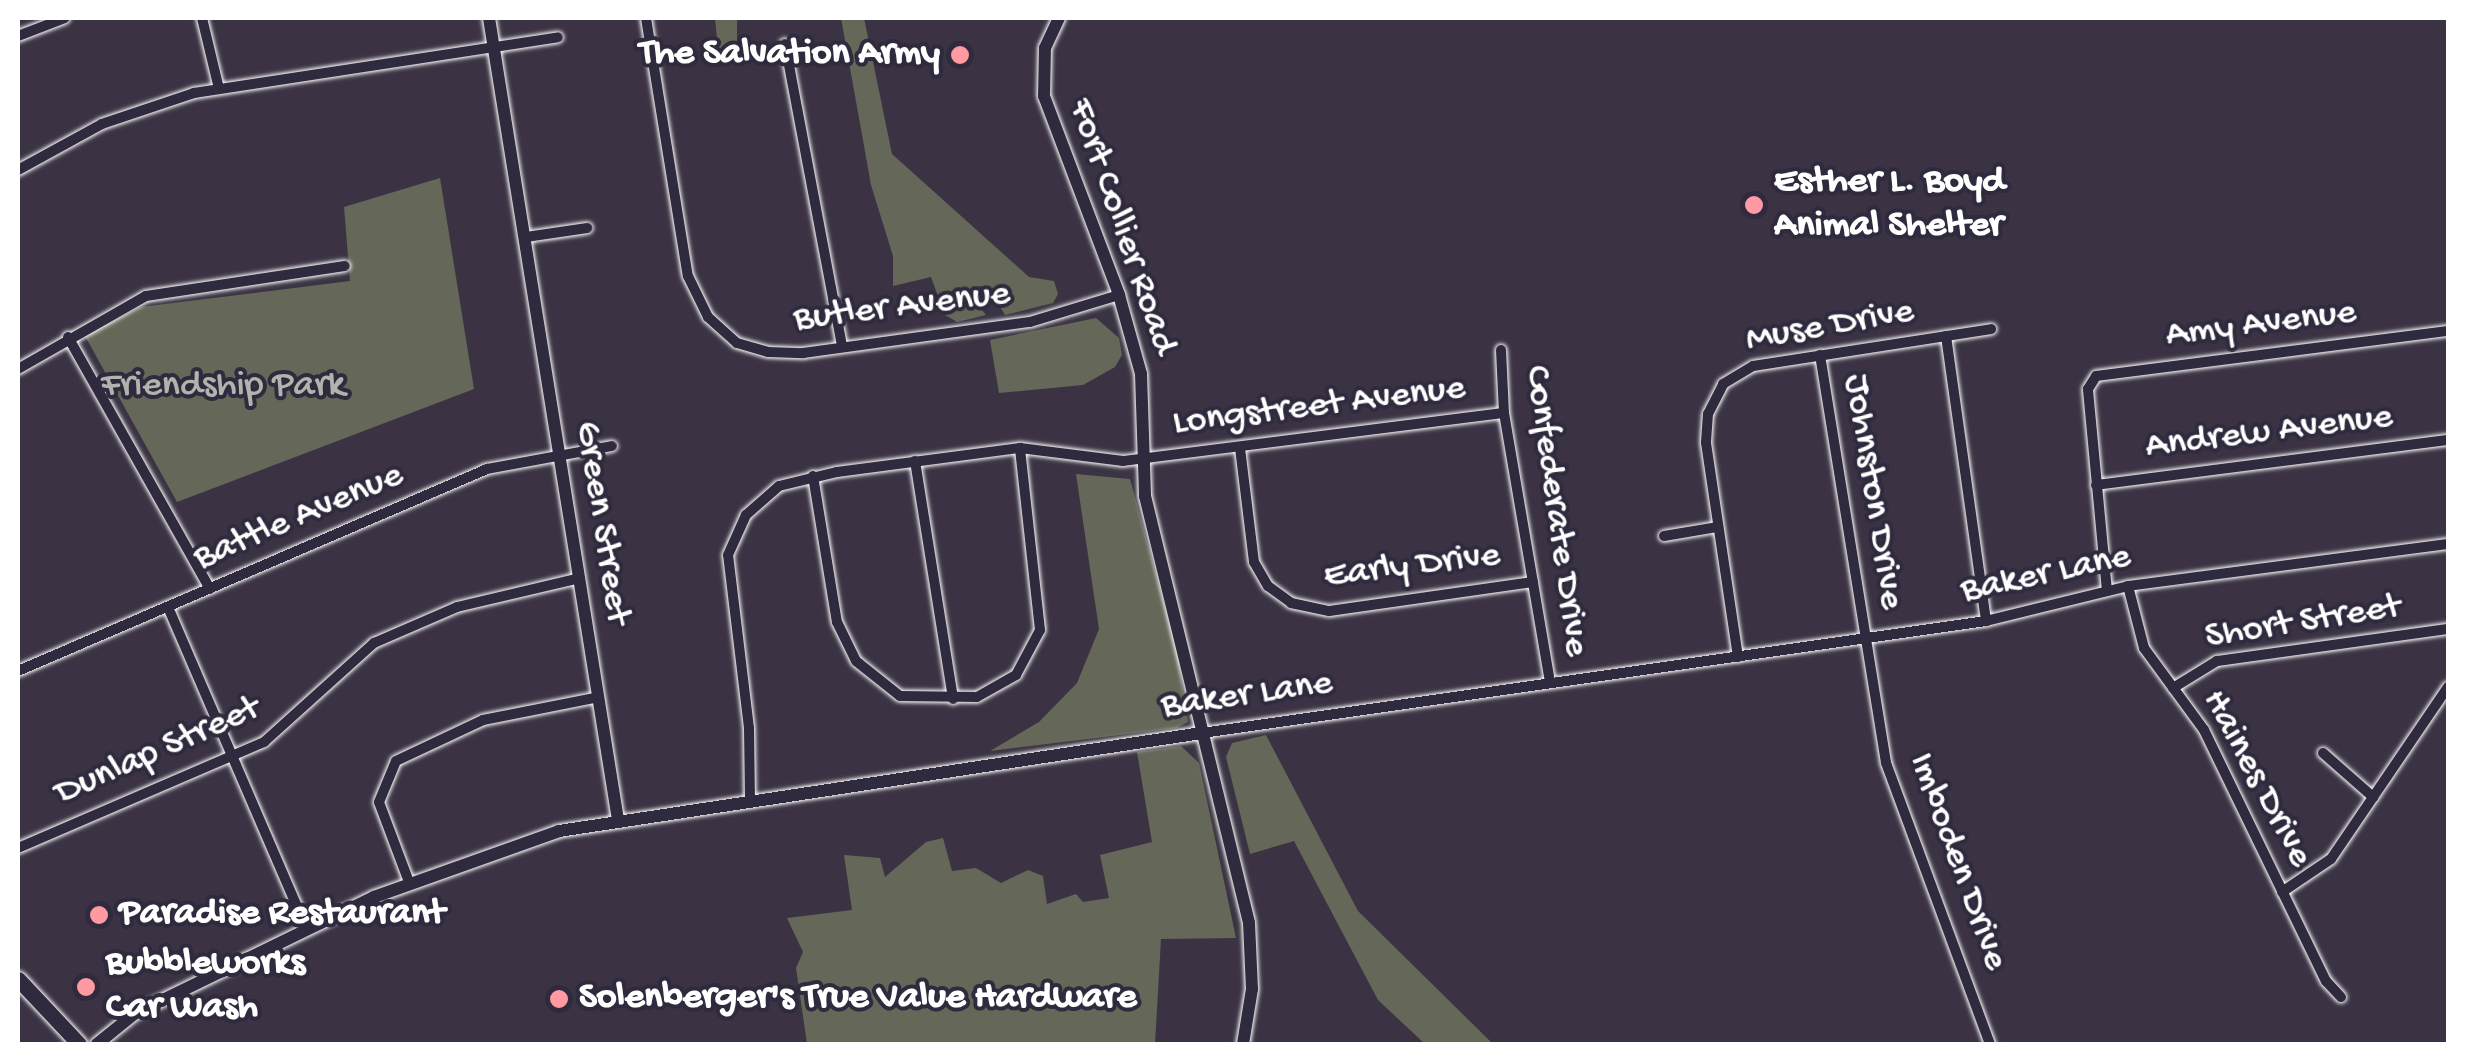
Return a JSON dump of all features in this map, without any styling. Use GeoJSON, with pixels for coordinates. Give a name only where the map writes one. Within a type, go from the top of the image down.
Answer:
{"type":"FeatureCollection","features":[{"type":"Feature","properties":{"kind":"main road"},"geometry":{"type":"LineString","coordinates":[[18,980],[79,1044]]}},
{"type":"Feature","properties":{"kind":"street"},"geometry":{"type":"LineString","coordinates":[[18,36],[65,18]]}},
{"type":"Feature","properties":{"kind":"street"},"geometry":{"type":"LineString","coordinates":[[202,18],[219,89]]}},
{"type":"Feature","properties":{"kind":"street","name":"Green Street"},"geometry":{"type":"LineString","coordinates":[[489,18],[618,820]]}},
{"type":"Feature","properties":{"kind":"street","name":"Butler Avenue"},"geometry":{"type":"LineString","coordinates":[[646,18],[677,218],[699,304],[725,334],[752,349],[784,354],[1030,322],[1119,295]]}},
{"type":"Feature","properties":{"kind":"street","name":"Fort Collier Road"},"geometry":{"type":"LineString","coordinates":[[1059,18],[1046,48],[1044,96],[1119,295],[1141,374],[1142,460],[1149,514],[1249,924],[1252,989],[1242,1044]]}},
{"type":"Feature","properties":{"kind":"street"},"geometry":{"type":"LineString","coordinates":[[18,170],[102,124],[219,89],[558,37]]}},
{"type":"Feature","properties":{"kind":"street"},"geometry":{"type":"LineString","coordinates":[[785,44],[842,347]]}},
{"type":"Feature","properties":{"kind":"street"},"geometry":{"type":"LineString","coordinates":[[526,237],[586,228]]}},
{"type":"Feature","properties":{"kind":"street"},"geometry":{"type":"LineString","coordinates":[[18,368],[146,296],[345,266]]}},
{"type":"Feature","properties":{"kind":"street","name":"Muse Drive"},"geometry":{"type":"LineString","coordinates":[[1738,657],[1706,442],[1716,394],[1742,370],[1991,329]]}},
{"type":"Feature","properties":{"kind":"street","name":"Amy Avenue"},"geometry":{"type":"LineString","coordinates":[[2096,485],[2088,388],[2100,374],[2448,331]]}},
{"type":"Feature","properties":{"kind":"street"},"geometry":{"type":"LineString","coordinates":[[1946,336],[1986,621]]}},
{"type":"Feature","properties":{"kind":"street"},"geometry":{"type":"LineString","coordinates":[[68,337],[210,589]]}},
{"type":"Feature","properties":{"kind":"street","name":"Confederate Drive"},"geometry":{"type":"LineString","coordinates":[[1501,350],[1504,413],[1550,681]]}},
{"type":"Feature","properties":{"kind":"street","name":"Johnston Drive"},"geometry":{"type":"LineString","coordinates":[[1820,355],[1865,639]]}},
{"type":"Feature","properties":{"kind":"street","name":"Longstreet Avenue"},"geometry":{"type":"LineString","coordinates":[[750,800],[750,728],[728,555],[756,504],[780,486],[813,476],[1020,448],[1142,460],[1504,413]]}},
{"type":"Feature","properties":{"kind":"street","name":"Andrew Avenue"},"geometry":{"type":"LineString","coordinates":[[2096,485],[2448,440]]}},
{"type":"Feature","properties":{"kind":"street","name":"Battle Avenue"},"geometry":{"type":"LineString","coordinates":[[18,671],[488,469],[612,446]]}},
{"type":"Feature","properties":{"kind":"street"},"geometry":{"type":"LineString","coordinates":[[813,476],[838,622],[856,662],[900,696],[954,699],[1006,684],[1037,641],[1041,603],[1020,448]]}},
{"type":"Feature","properties":{"kind":"street","name":"Early Drive"},"geometry":{"type":"LineString","coordinates":[[1240,448],[1254,562],[1268,586],[1290,604],[1329,611],[1532,582]]}},
{"type":"Feature","properties":{"kind":"street"},"geometry":{"type":"LineString","coordinates":[[915,462],[954,699]]}},
{"type":"Feature","properties":{"kind":"street"},"geometry":{"type":"LineString","coordinates":[[2096,485],[2107,591]]}},
{"type":"Feature","properties":{"kind":"street"},"geometry":{"type":"LineString","coordinates":[[1664,536],[1718,527]]}},
{"type":"Feature","properties":{"kind":"street","name":"Baker Lane"},"geometry":{"type":"LineString","coordinates":[[98,1044],[134,1014],[306,929],[409,882],[542,836],[618,820],[1202,732],[1986,621],[2128,586],[2448,544]]}},
{"type":"Feature","properties":{"kind":"street","name":"Dunlap Street"},"geometry":{"type":"LineString","coordinates":[[18,848],[232,756],[295,720],[333,675],[374,643],[456,607],[580,578]]}},
{"type":"Feature","properties":{"kind":"street","name":"Haines Drive"},"geometry":{"type":"LineString","coordinates":[[2128,586],[2137,633],[2204,730],[2282,892],[2341,998]]}},
{"type":"Feature","properties":{"kind":"street"},"geometry":{"type":"LineString","coordinates":[[168,607],[306,929]]}},
{"type":"Feature","properties":{"kind":"street","name":"Short Street"},"geometry":{"type":"LineString","coordinates":[[2173,688],[2217,661],[2448,629]]}},
{"type":"Feature","properties":{"kind":"street","name":"Imboden Drive"},"geometry":{"type":"LineString","coordinates":[[1865,639],[1894,796],[1990,1044]]}},
{"type":"Feature","properties":{"kind":"street"},"geometry":{"type":"LineString","coordinates":[[2282,892],[2332,859],[2448,687]]}},
{"type":"Feature","properties":{"kind":"street"},"geometry":{"type":"LineString","coordinates":[[409,882],[380,814],[382,782],[396,761],[483,720],[599,697]]}},
{"type":"Feature","properties":{"kind":"street"},"geometry":{"type":"LineString","coordinates":[[2323,754],[2373,797]]}},
{"type":"Feature","properties":{"kind":"green space"},"geometry":{"type":"Polygon","coordinates":[[[715,18],[737,18],[737,59],[719,60],[715,18]]]}},
{"type":"Feature","properties":{"kind":"green space"},"geometry":{"type":"Polygon","coordinates":[[[841,18],[864,18],[892,154],[1029,277],[1054,281],[1058,294],[1053,303],[1005,315],[989,288],[979,286],[973,298],[986,315],[957,322],[945,315],[931,277],[893,286],[893,256],[871,185],[841,18]]]}},
{"type":"Feature","properties":{"kind":"green space","name":"Friendship Park"},"geometry":{"type":"Polygon","coordinates":[[[440,178],[474,389],[177,502],[85,336],[141,307],[350,281],[344,207],[440,178]]]}},
{"type":"Feature","properties":{"kind":"green space"},"geometry":{"type":"Polygon","coordinates":[[[1096,318],[1119,338],[1122,355],[1115,367],[1083,385],[999,393],[990,340],[1096,318]]]}},
{"type":"Feature","properties":{"kind":"green space"},"geometry":{"type":"Polygon","coordinates":[[[1076,474],[1130,479],[1177,651],[1188,722],[1177,728],[990,751],[1039,722],[1077,683],[1099,629],[1076,474]]]}},
{"type":"Feature","properties":{"kind":"green space"},"geometry":{"type":"Polygon","coordinates":[[[1266,735],[1358,911],[1493,1044],[1425,1044],[1378,1000],[1294,841],[1250,854],[1226,757],[1232,743],[1266,735]]]}},
{"type":"Feature","properties":{"kind":"green space"},"geometry":{"type":"Polygon","coordinates":[[[1181,746],[1199,763],[1236,938],[1161,939],[1155,1044],[807,1044],[796,968],[803,952],[787,918],[852,910],[844,855],[880,858],[885,877],[926,842],[943,838],[952,871],[976,868],[1001,883],[1028,870],[1043,876],[1047,904],[1076,894],[1083,902],[1109,898],[1100,855],[1152,842],[1137,752],[1181,746]]]}},
{"type":"Feature","properties":{"kind":"place","name":"The Salvation Army"},"geometry":{"type":"Point","coordinates":[960,55]}},
{"type":"Feature","properties":{"kind":"place","name":"Esther L. Boyd Animal Shelter"},"geometry":{"type":"Point","coordinates":[1754,205]}},
{"type":"Feature","properties":{"kind":"place","name":"Paradise Restaurant"},"geometry":{"type":"Point","coordinates":[99,915]}},
{"type":"Feature","properties":{"kind":"place","name":"Bubbleworks Car Wash"},"geometry":{"type":"Point","coordinates":[86,987]}},
{"type":"Feature","properties":{"kind":"place","name":"Solenberger's True Value Hardware"},"geometry":{"type":"Point","coordinates":[559,999]}}]}
